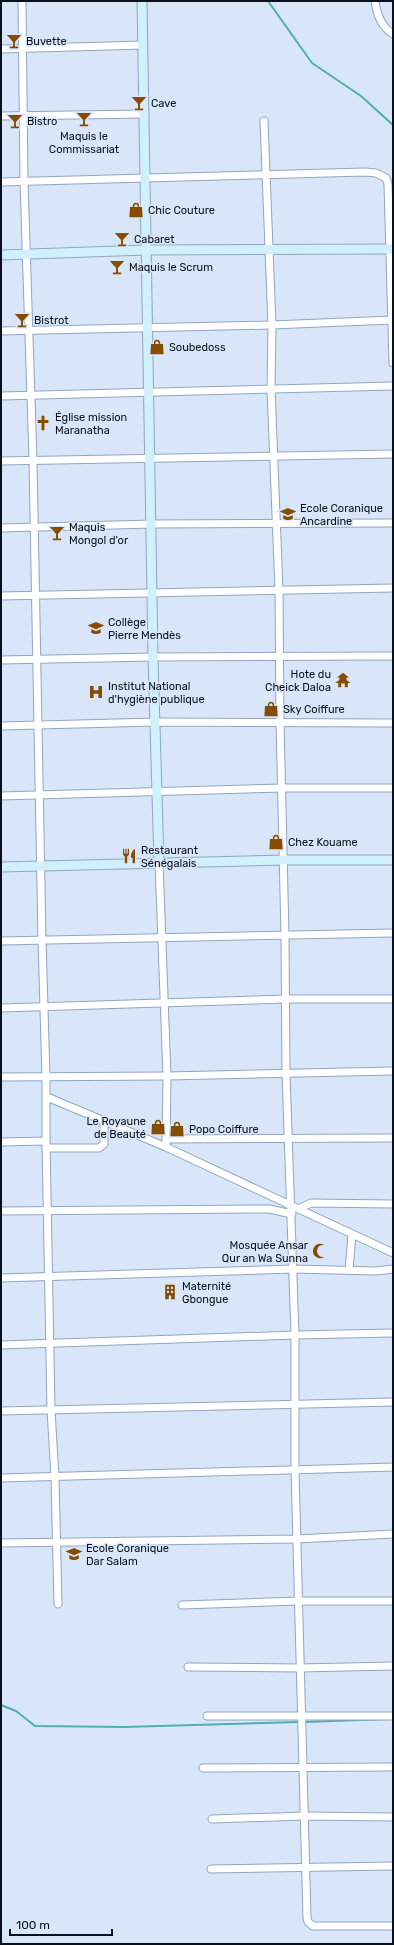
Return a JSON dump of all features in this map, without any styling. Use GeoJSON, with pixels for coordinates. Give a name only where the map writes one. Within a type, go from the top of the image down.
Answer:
{"type":"FeatureCollection","features":[{"type":"Feature","properties":{"kind":"street"},"geometry":{"type":"LineString","coordinates":[[22,1],[24,182],[33,460],[40,866],[47,1097],[46,1145],[48,1277],[58,1604]]}},
{"type":"Feature","properties":{"kind":"street"},"geometry":{"type":"LineString","coordinates":[[142,1],[154,657],[160,937],[166,1076],[166,1147]]}},
{"type":"Feature","properties":{"kind":"street"},"geometry":{"type":"LineString","coordinates":[[375,1],[377,14],[382,24],[393,34]]}},
{"type":"Feature","properties":{"kind":"street"},"geometry":{"type":"LineString","coordinates":[[1,49],[143,45]]}},
{"type":"Feature","properties":{"kind":"street"},"geometry":{"type":"LineString","coordinates":[[1,116],[144,114]]}},
{"type":"Feature","properties":{"kind":"street"},"geometry":{"type":"LineString","coordinates":[[264,121],[272,325],[271,390],[275,456],[279,590],[286,1073],[294,1210],[293,1269],[296,1334],[294,1404],[295,1470],[299,1601],[299,1668],[303,1718],[304,1816],[308,1922],[313,1926],[393,1926]]}},
{"type":"Feature","properties":{"kind":"street"},"geometry":{"type":"LineString","coordinates":[[1,182],[267,176],[365,172],[386,178],[388,184],[392,248],[393,362]]}},
{"type":"Feature","properties":{"kind":"street"},"geometry":{"type":"LineString","coordinates":[[1,255],[147,250],[392,248]]}},
{"type":"Feature","properties":{"kind":"street"},"geometry":{"type":"LineString","coordinates":[[1,331],[272,325],[392,320]]}},
{"type":"Feature","properties":{"kind":"street"},"geometry":{"type":"LineString","coordinates":[[1,396],[150,394],[393,386]]}},
{"type":"Feature","properties":{"kind":"street"},"geometry":{"type":"LineString","coordinates":[[1,461],[393,454]]}},
{"type":"Feature","properties":{"kind":"street"},"geometry":{"type":"LineString","coordinates":[[1,528],[152,524],[393,523]]}},
{"type":"Feature","properties":{"kind":"street"},"geometry":{"type":"LineString","coordinates":[[1,596],[393,588]]}},
{"type":"Feature","properties":{"kind":"street"},"geometry":{"type":"LineString","coordinates":[[1,660],[154,657],[393,656]]}},
{"type":"Feature","properties":{"kind":"street"},"geometry":{"type":"LineString","coordinates":[[1,726],[156,722],[393,723]]}},
{"type":"Feature","properties":{"kind":"street"},"geometry":{"type":"LineString","coordinates":[[1,796],[283,788],[393,788]]}},
{"type":"Feature","properties":{"kind":"street"},"geometry":{"type":"LineString","coordinates":[[1,867],[284,860],[393,860]]}},
{"type":"Feature","properties":{"kind":"street"},"geometry":{"type":"LineString","coordinates":[[1,941],[393,933]]}},
{"type":"Feature","properties":{"kind":"street"},"geometry":{"type":"LineString","coordinates":[[1,1008],[44,1008],[286,999],[393,999]]}},
{"type":"Feature","properties":{"kind":"street"},"geometry":{"type":"LineString","coordinates":[[1,1077],[166,1076],[393,1071]]}},
{"type":"Feature","properties":{"kind":"street"},"geometry":{"type":"LineString","coordinates":[[47,1097],[166,1147],[294,1210],[393,1253]]}},
{"type":"Feature","properties":{"kind":"street"},"geometry":{"type":"LineString","coordinates":[[1,1142],[99,1148],[104,1144],[104,1121]]}},
{"type":"Feature","properties":{"kind":"street"},"geometry":{"type":"LineString","coordinates":[[166,1139],[289,1140],[393,1138]]}},
{"type":"Feature","properties":{"kind":"street"},"geometry":{"type":"LineString","coordinates":[[1,1211],[294,1210],[311,1203],[393,1204]]}},
{"type":"Feature","properties":{"kind":"street"},"geometry":{"type":"LineString","coordinates":[[349,1270],[352,1234]]}},
{"type":"Feature","properties":{"kind":"street"},"geometry":{"type":"LineString","coordinates":[[1,1278],[293,1269],[376,1271],[393,1269]]}},
{"type":"Feature","properties":{"kind":"street"},"geometry":{"type":"LineString","coordinates":[[1,1345],[296,1334],[393,1333]]}},
{"type":"Feature","properties":{"kind":"street"},"geometry":{"type":"LineString","coordinates":[[1,1411],[393,1402]]}},
{"type":"Feature","properties":{"kind":"street"},"geometry":{"type":"LineString","coordinates":[[1,1478],[393,1467]]}},
{"type":"Feature","properties":{"kind":"street"},"geometry":{"type":"LineString","coordinates":[[1,1543],[56,1541],[297,1539],[393,1534]]}},
{"type":"Feature","properties":{"kind":"street"},"geometry":{"type":"LineString","coordinates":[[182,1604],[299,1601],[393,1601]]}},
{"type":"Feature","properties":{"kind":"street"},"geometry":{"type":"LineString","coordinates":[[188,1667],[299,1668],[393,1666]]}},
{"type":"Feature","properties":{"kind":"street"},"geometry":{"type":"LineString","coordinates":[[207,1716],[303,1718],[393,1716]]}},
{"type":"Feature","properties":{"kind":"street"},"geometry":{"type":"LineString","coordinates":[[203,1768],[393,1767]]}},
{"type":"Feature","properties":{"kind":"street"},"geometry":{"type":"LineString","coordinates":[[212,1819],[304,1816],[393,1817]]}},
{"type":"Feature","properties":{"kind":"street"},"geometry":{"type":"LineString","coordinates":[[211,1869],[393,1866]]}},
{"type":"Feature","properties":{"kind":"waterway"},"geometry":{"type":"LineString","coordinates":[[268,1],[312,63],[361,96],[393,125]]}},
{"type":"Feature","properties":{"kind":"waterway"},"geometry":{"type":"LineString","coordinates":[[1,1705],[16,1711],[35,1726],[124,1727],[299,1722]]}},
{"type":"Feature","properties":{"kind":"waterway"},"geometry":{"type":"LineString","coordinates":[[304,1722],[389,1719]]}},
{"type":"Feature","properties":{"kind":"place","name":"Buvette"},"geometry":{"type":"Point","coordinates":[14,41]}},
{"type":"Feature","properties":{"kind":"place","name":"Cave"},"geometry":{"type":"Point","coordinates":[139,103]}},
{"type":"Feature","properties":{"kind":"place","name":"Maquis le Commissariat"},"geometry":{"type":"Point","coordinates":[84,119]}},
{"type":"Feature","properties":{"kind":"place","name":"Bistro"},"geometry":{"type":"Point","coordinates":[15,121]}},
{"type":"Feature","properties":{"kind":"place","name":"Chic Couture"},"geometry":{"type":"Point","coordinates":[136,210]}},
{"type":"Feature","properties":{"kind":"place","name":"Cabaret"},"geometry":{"type":"Point","coordinates":[122,239]}},
{"type":"Feature","properties":{"kind":"place","name":"Maquis le Scrum"},"geometry":{"type":"Point","coordinates":[117,267]}},
{"type":"Feature","properties":{"kind":"place","name":"Bistrot"},"geometry":{"type":"Point","coordinates":[22,320]}},
{"type":"Feature","properties":{"kind":"place","name":"Soubedoss"},"geometry":{"type":"Point","coordinates":[157,347]}},
{"type":"Feature","properties":{"kind":"place","name":"Église mission Maranatha"},"geometry":{"type":"Point","coordinates":[43,423]}},
{"type":"Feature","properties":{"kind":"place","name":"Ecole Coranique Ancardine"},"geometry":{"type":"Point","coordinates":[288,514]}},
{"type":"Feature","properties":{"kind":"place","name":"Maquis Mongol d'or"},"geometry":{"type":"Point","coordinates":[57,533]}},
{"type":"Feature","properties":{"kind":"place","name":"Collège Pierre Mendès"},"geometry":{"type":"Point","coordinates":[96,628]}},
{"type":"Feature","properties":{"kind":"place","name":"Hote du Cheick Daloa"},"geometry":{"type":"Point","coordinates":[343,680]}},
{"type":"Feature","properties":{"kind":"place","name":"Institut National d'hygiène publique"},"geometry":{"type":"Point","coordinates":[96,692]}},
{"type":"Feature","properties":{"kind":"place","name":"Sky Coiffure"},"geometry":{"type":"Point","coordinates":[271,709]}},
{"type":"Feature","properties":{"kind":"place","name":"Chez Kouame"},"geometry":{"type":"Point","coordinates":[276,842]}},
{"type":"Feature","properties":{"kind":"place","name":"Restaurant Sénégalais"},"geometry":{"type":"Point","coordinates":[129,856]}},
{"type":"Feature","properties":{"kind":"place","name":"Le Royaune de Beauté"},"geometry":{"type":"Point","coordinates":[158,1127]}},
{"type":"Feature","properties":{"kind":"place","name":"Popo Coiffure"},"geometry":{"type":"Point","coordinates":[177,1129]}},
{"type":"Feature","properties":{"kind":"place","name":"Mosquée Ansar Qur an Wa Sunna"},"geometry":{"type":"Point","coordinates":[320,1251]}},
{"type":"Feature","properties":{"kind":"place","name":"Maternité Gbongue"},"geometry":{"type":"Point","coordinates":[170,1292]}},
{"type":"Feature","properties":{"kind":"place","name":"Ecole Coranique Dar Salam"},"geometry":{"type":"Point","coordinates":[74,1554]}}]}
